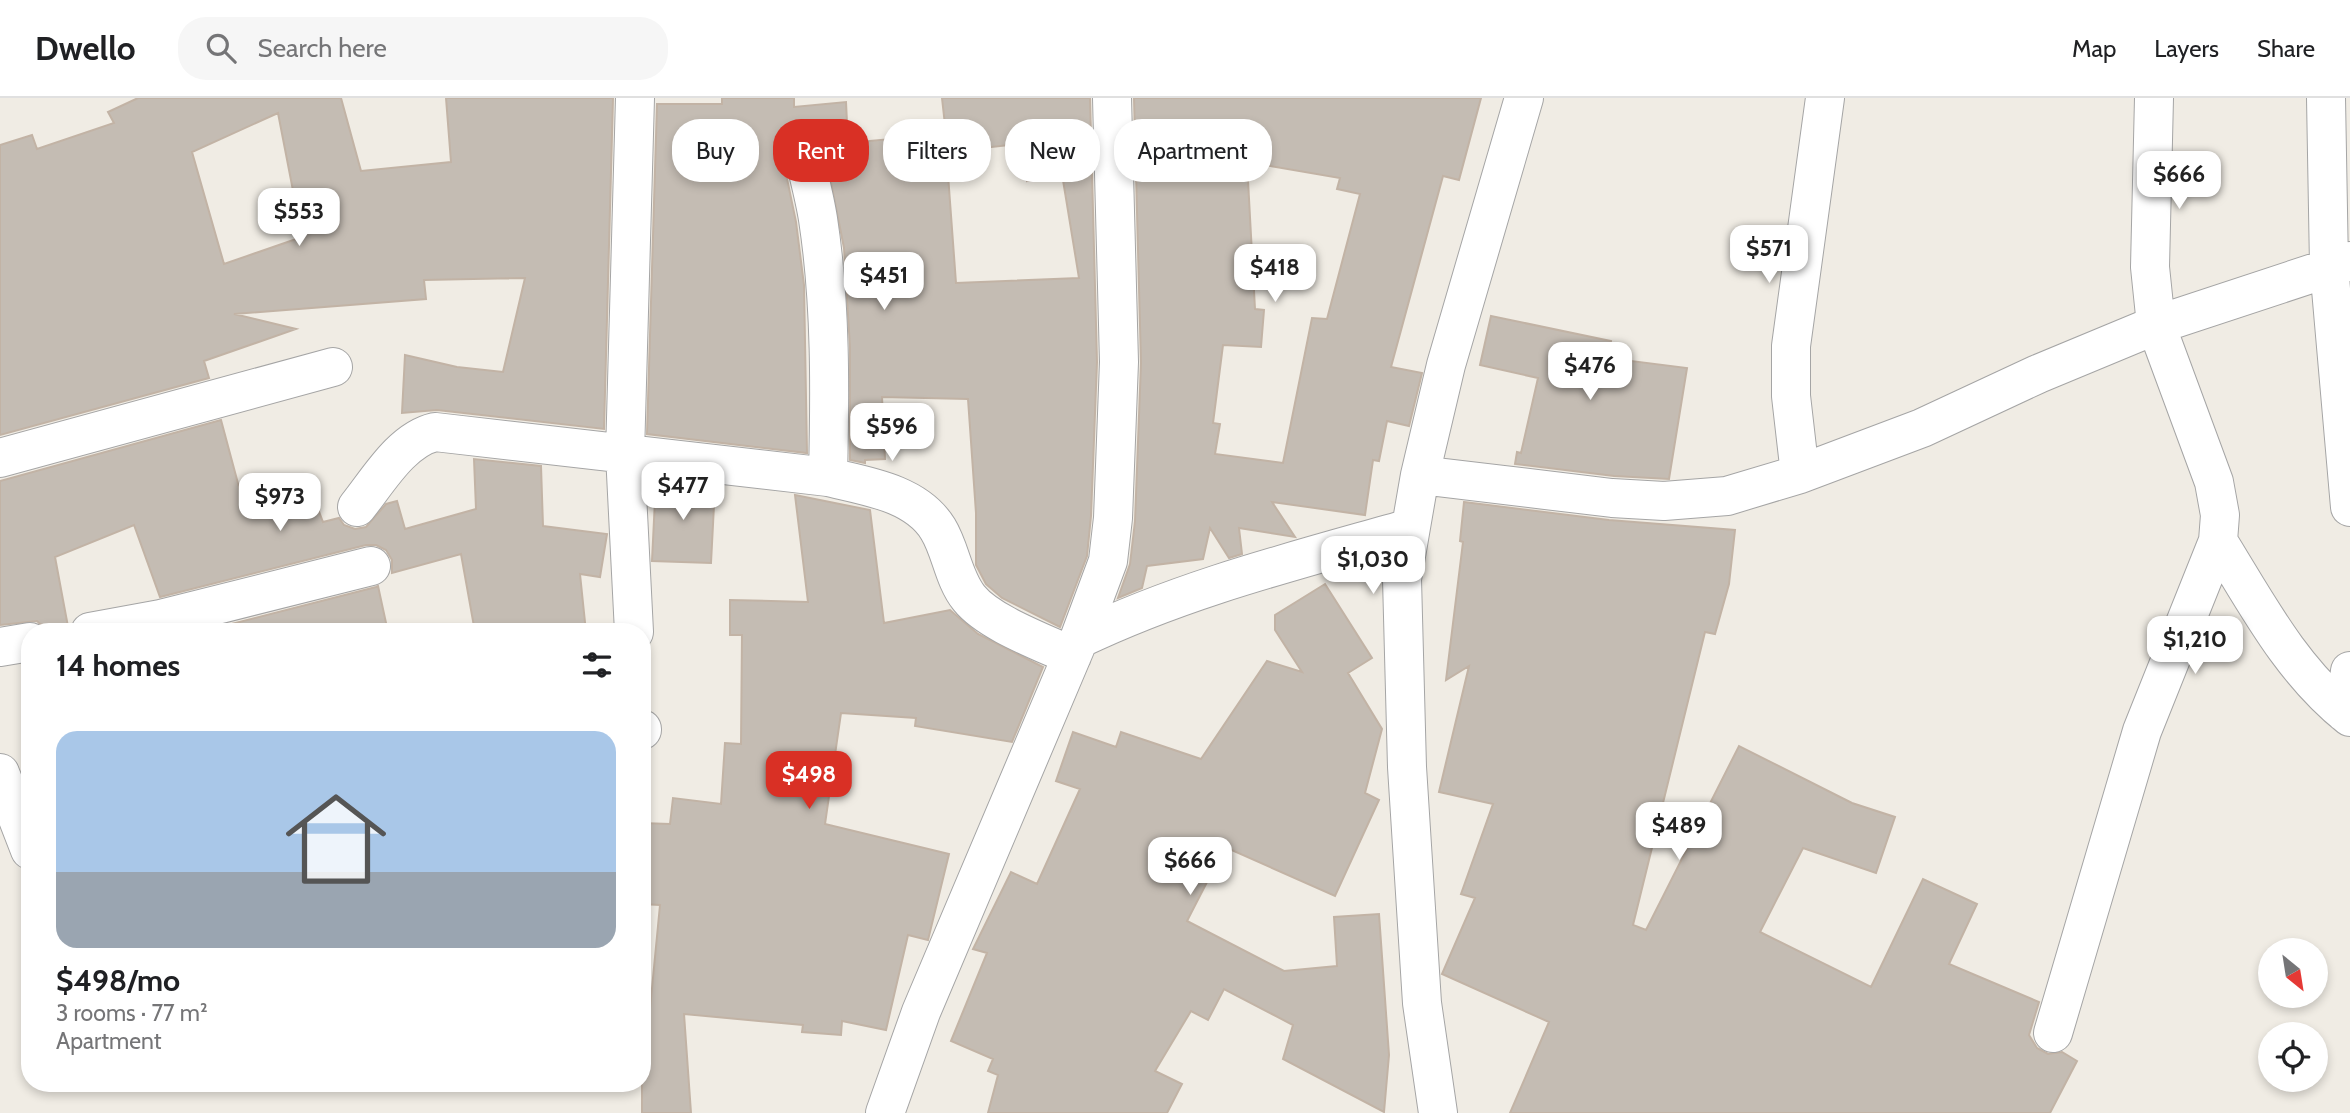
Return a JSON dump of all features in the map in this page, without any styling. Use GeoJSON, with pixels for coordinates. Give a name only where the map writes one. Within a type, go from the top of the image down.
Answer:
{"type":"FeatureCollection","features":[{"type":"Feature","properties":{"kind":"street"},"geometry":{"type":"LineString","coordinates":[[633,623],[626,520],[625,454],[635,98]]}},
{"type":"Feature","properties":{"kind":"street"},"geometry":{"type":"LineString","coordinates":[[885,1113],[921,1012],[1075,648],[1108,561],[1113,518],[1119,362],[1112,98]]}},
{"type":"Feature","properties":{"kind":"street"},"geometry":{"type":"LineString","coordinates":[[1438,1113],[1422,1003],[1407,767],[1402,579],[1420,474],[1446,365],[1524,98]]}},
{"type":"Feature","properties":{"kind":"street"},"geometry":{"type":"LineString","coordinates":[[1800,474],[1791,396],[1791,346],[1825,98]]}},
{"type":"Feature","properties":{"kind":"street"},"geometry":{"type":"LineString","coordinates":[[2053,1033],[2142,731],[2218,541],[2220,515],[2214,482],[2156,325],[2150,255],[2154,98]]}},
{"type":"Feature","properties":{"kind":"street"},"geometry":{"type":"LineString","coordinates":[[2326,98],[2339,264],[2350,507]]}},
{"type":"Feature","properties":{"kind":"street"},"geometry":{"type":"LineString","coordinates":[[810,182],[818,219],[825,296],[829,367],[828,477]]}},
{"type":"Feature","properties":{"kind":"street"},"geometry":{"type":"LineString","coordinates":[[1420,474],[1664,501],[1727,496],[1800,474],[1922,428],[2038,374],[2156,325],[2339,264]]}},
{"type":"Feature","properties":{"kind":"street"},"geometry":{"type":"LineString","coordinates":[[0,458],[333,367]]}},
{"type":"Feature","properties":{"kind":"street"},"geometry":{"type":"LineString","coordinates":[[357,508],[419,436],[435,432],[828,477],[891,494],[920,508],[938,529],[968,598],[992,617],[1075,648]]}},
{"type":"Feature","properties":{"kind":"street"},"geometry":{"type":"LineString","coordinates":[[1075,648],[1133,613],[1180,596],[1410,528]]}},
{"type":"Feature","properties":{"kind":"street"},"geometry":{"type":"LineString","coordinates":[[2218,541],[2279,642],[2307,678],[2347,715]]}},
{"type":"Feature","properties":{"kind":"street"},"geometry":{"type":"LineString","coordinates":[[139,623],[371,566]]}},
{"type":"Feature","properties":{"kind":"street"},"geometry":{"type":"LineString","coordinates":[[0,647],[21,644]]}},
{"type":"Feature","properties":{"kind":"street"},"geometry":{"type":"LineString","coordinates":[[2347,715],[2350,671]]}},
{"type":"Feature","properties":{"kind":"street"},"geometry":{"type":"LineString","coordinates":[[0,773],[21,827]]}},
{"type":"Feature","properties":{"kind":"building"},"geometry":{"type":"Polygon","coordinates":[[[138,98],[341,98],[361,171],[451,162],[446,98],[613,98],[604,429],[437,410],[402,413],[405,355],[457,367],[503,372],[525,278],[424,280],[426,299],[234,314],[296,329],[204,361],[209,378],[0,435],[0,145],[32,135],[37,149],[114,123],[108,112],[138,98]],[[278,113],[192,152],[224,264],[302,237],[278,113]]]}},
{"type":"Feature","properties":{"kind":"building"},"geometry":{"type":"Polygon","coordinates":[[[722,98],[794,98],[794,107],[846,102],[847,119],[773,119],[773,182],[788,182],[804,285],[807,453],[647,434],[657,104],[722,104],[722,98]]]}},
{"type":"Feature","properties":{"kind":"building"},"geometry":{"type":"Polygon","coordinates":[[[942,98],[1090,98],[1091,119],[1005,119],[1005,145],[991,147],[991,119],[944,119],[942,98]]]}},
{"type":"Feature","properties":{"kind":"building"},"geometry":{"type":"Polygon","coordinates":[[[1134,98],[1481,98],[1459,180],[1443,176],[1391,367],[1422,373],[1409,426],[1387,421],[1379,461],[1373,460],[1365,515],[1272,502],[1295,537],[1239,528],[1242,554],[1229,558],[1210,528],[1203,559],[1147,566],[1142,588],[1118,598],[1130,564],[1135,521],[1141,363],[1136,182],[1248,182],[1255,309],[1264,310],[1261,347],[1223,345],[1213,423],[1220,424],[1215,454],[1283,463],[1312,318],[1327,319],[1360,194],[1337,189],[1340,178],[1272,166],[1272,119],[1135,119],[1134,98]]]}},
{"type":"Feature","properties":{"kind":"building"},"geometry":{"type":"Polygon","coordinates":[[[883,140],[883,182],[949,182],[956,283],[1079,278],[1063,182],[1092,182],[1097,362],[1091,516],[1087,556],[1060,627],[1002,598],[986,584],[976,565],[976,513],[968,399],[882,397],[885,459],[865,460],[865,463],[850,460],[850,348],[844,248],[831,182],[869,182],[869,141],[883,140]]]}},
{"type":"Feature","properties":{"kind":"building"},"geometry":{"type":"Polygon","coordinates":[[[1491,316],[1611,341],[1607,358],[1687,368],[1669,479],[1614,476],[1515,464],[1517,452],[1521,453],[1538,378],[1480,365],[1491,316]]]}},
{"type":"Feature","properties":{"kind":"building"},"geometry":{"type":"Polygon","coordinates":[[[221,420],[247,517],[277,506],[278,510],[313,496],[323,522],[339,518],[344,525],[355,529],[366,527],[386,504],[397,501],[405,529],[476,509],[474,459],[541,466],[543,526],[607,534],[600,577],[580,574],[585,623],[473,623],[461,554],[392,573],[392,560],[386,550],[376,545],[366,545],[160,597],[134,525],[55,557],[67,623],[37,621],[0,625],[0,481],[221,420]]]}},
{"type":"Feature","properties":{"kind":"building"},"geometry":{"type":"Polygon","coordinates":[[[656,479],[715,486],[711,563],[652,561],[656,479]]]}},
{"type":"Feature","properties":{"kind":"building"},"geometry":{"type":"Polygon","coordinates":[[[795,495],[870,510],[884,623],[950,610],[978,634],[1043,667],[1012,742],[915,726],[916,718],[841,713],[825,824],[949,854],[928,940],[908,935],[886,1030],[842,1021],[841,1035],[802,1032],[803,1025],[684,1014],[691,1113],[642,1113],[642,1092],[651,1092],[651,999],[660,905],[651,904],[651,823],[670,824],[673,798],[721,804],[725,743],[741,744],[742,635],[730,635],[730,600],[808,602],[795,495]]]}},
{"type":"Feature","properties":{"kind":"building"},"geometry":{"type":"Polygon","coordinates":[[[1464,502],[1609,520],[1735,530],[1729,584],[1715,634],[1705,632],[1633,925],[1646,930],[1739,746],[1852,803],[1895,817],[1876,873],[1803,848],[1760,932],[1871,987],[1923,879],[1977,904],[1949,964],[2039,1002],[2029,1035],[2037,1048],[2048,1054],[2062,1052],[2077,1061],[2050,1113],[1510,1113],[1549,1022],[1442,974],[1475,898],[1461,894],[1493,804],[1439,792],[1469,666],[1446,680],[1463,542],[1460,541],[1464,502]]]}},
{"type":"Feature","properties":{"kind":"building"},"geometry":{"type":"Polygon","coordinates":[[[1325,584],[1372,658],[1348,673],[1382,729],[1365,793],[1379,800],[1335,896],[1225,847],[1187,921],[1284,971],[1337,966],[1334,917],[1379,914],[1389,1055],[1384,1112],[1283,1059],[1293,1025],[1224,989],[1208,1020],[1191,1011],[1155,1071],[1182,1084],[1167,1113],[988,1113],[998,1075],[988,1071],[993,1059],[951,1041],[987,953],[973,949],[1011,872],[1037,884],[1080,789],[1056,781],[1073,732],[1116,747],[1121,732],[1201,759],[1267,661],[1302,672],[1275,630],[1275,615],[1325,584]]]}},
{"type":"Feature","properties":{"kind":"building"},"geometry":{"type":"Polygon","coordinates":[[[378,586],[386,623],[235,623],[378,586]]]}}]}
